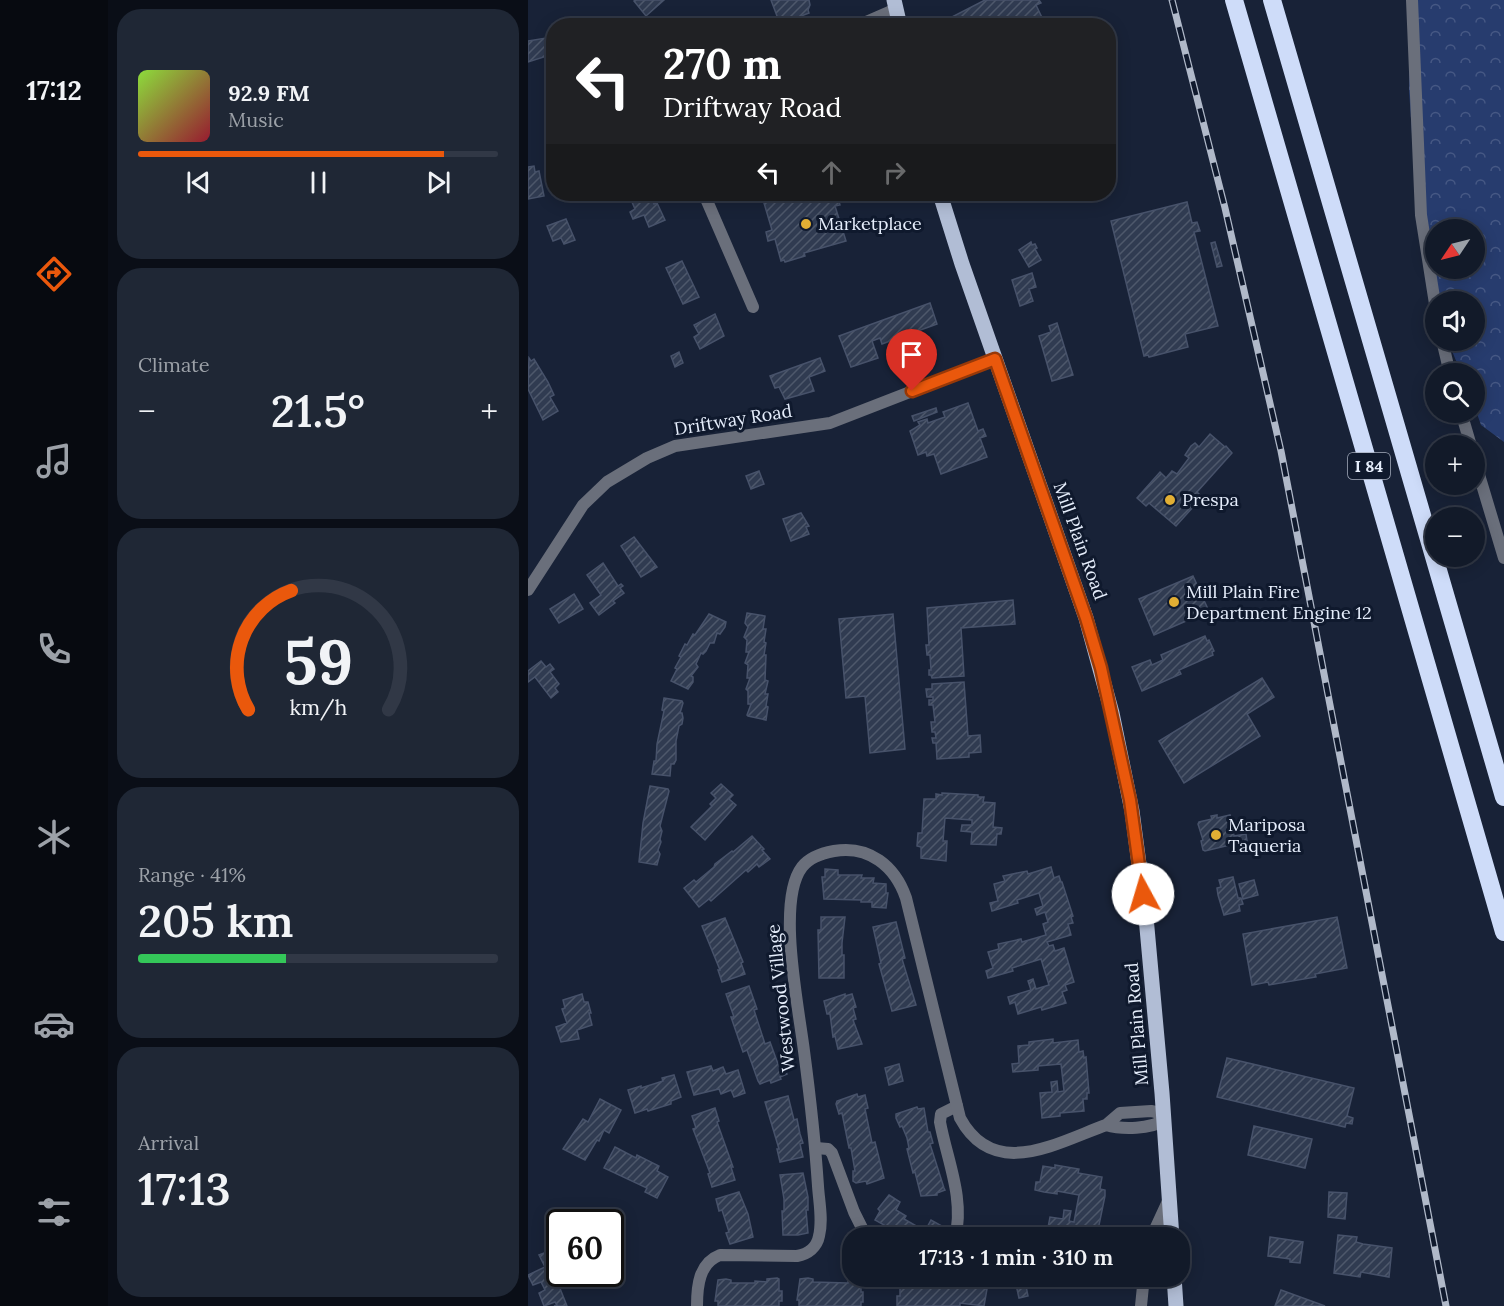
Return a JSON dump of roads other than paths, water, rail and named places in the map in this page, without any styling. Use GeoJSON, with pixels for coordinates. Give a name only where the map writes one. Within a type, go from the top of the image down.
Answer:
{"type":"FeatureCollection","features":[{"type":"Feature","properties":{"kind":"highway","name":"I 84"},"geometry":{"type":"LineString","coordinates":[[1234,0],[1504,932]]}},
{"type":"Feature","properties":{"kind":"highway","name":"I 84"},"geometry":{"type":"LineString","coordinates":[[1272,0],[1504,797]]}},
{"type":"Feature","properties":{"kind":"main road","name":"Mill Plain Road"},"geometry":{"type":"LineString","coordinates":[[942,201],[962,264],[1086,618],[1112,713],[1130,800],[1139,862],[1165,1120],[1171,1227]]}},
{"type":"Feature","properties":{"kind":"main road"},"geometry":{"type":"LineString","coordinates":[[1175,1287],[1176,1306]]}},
{"type":"Feature","properties":{"kind":"street"},"geometry":{"type":"LineString","coordinates":[[1412,0],[1421,206],[1432,291]]}},
{"type":"Feature","properties":{"kind":"street"},"geometry":{"type":"LineString","coordinates":[[871,18],[895,4]]}},
{"type":"Feature","properties":{"kind":"street"},"geometry":{"type":"LineString","coordinates":[[707,201],[753,307]]}},
{"type":"Feature","properties":{"kind":"street","name":"Driftway Road"},"geometry":{"type":"LineString","coordinates":[[528,590],[583,505],[607,482],[647,458],[675,446],[830,423],[995,359]]}},
{"type":"Feature","properties":{"kind":"street"},"geometry":{"type":"LineString","coordinates":[[1485,495],[1504,558]]}},
{"type":"Feature","properties":{"kind":"street","name":"Westwood Village"},"geometry":{"type":"LineString","coordinates":[[697,1306],[700,1278],[711,1259],[720,1255],[797,1256],[808,1253],[819,1236],[816,1148],[790,945],[794,887],[802,867],[815,857],[826,853],[851,850],[876,857],[890,868],[900,882],[906,898],[960,1118],[974,1139],[985,1147],[999,1152],[1033,1151],[1106,1125],[1119,1128],[1152,1126],[1165,1120]]}},
{"type":"Feature","properties":{"kind":"street"},"geometry":{"type":"LineString","coordinates":[[957,1106],[941,1114],[940,1122],[959,1204],[958,1227]]}},
{"type":"Feature","properties":{"kind":"street"},"geometry":{"type":"LineString","coordinates":[[816,1148],[828,1149],[832,1153],[862,1227]]}},
{"type":"Feature","properties":{"kind":"street","name":"Mill Plain Road"},"geometry":{"type":"LineString","coordinates":[[1156,1227],[1170,1198]]}},
{"type":"Feature","properties":{"kind":"street"},"geometry":{"type":"LineString","coordinates":[[1141,1306],[1143,1287]]}},
{"type":"Feature","properties":{"kind":"railway"},"geometry":{"type":"LineString","coordinates":[[1172,0],[1225,208],[1281,451],[1446,1306]]}},
{"type":"Feature","properties":{"kind":"place","name":"Marketplace"},"geometry":{"type":"Point","coordinates":[806,224]}},
{"type":"Feature","properties":{"kind":"place","name":"Prespa"},"geometry":{"type":"Point","coordinates":[1170,500]}},
{"type":"Feature","properties":{"kind":"place","name":"Mill Plain Fire Department Engine 12"},"geometry":{"type":"Point","coordinates":[1174,602]}},
{"type":"Feature","properties":{"kind":"place","name":"Mariposa Taqueria"},"geometry":{"type":"Point","coordinates":[1216,835]}}]}
